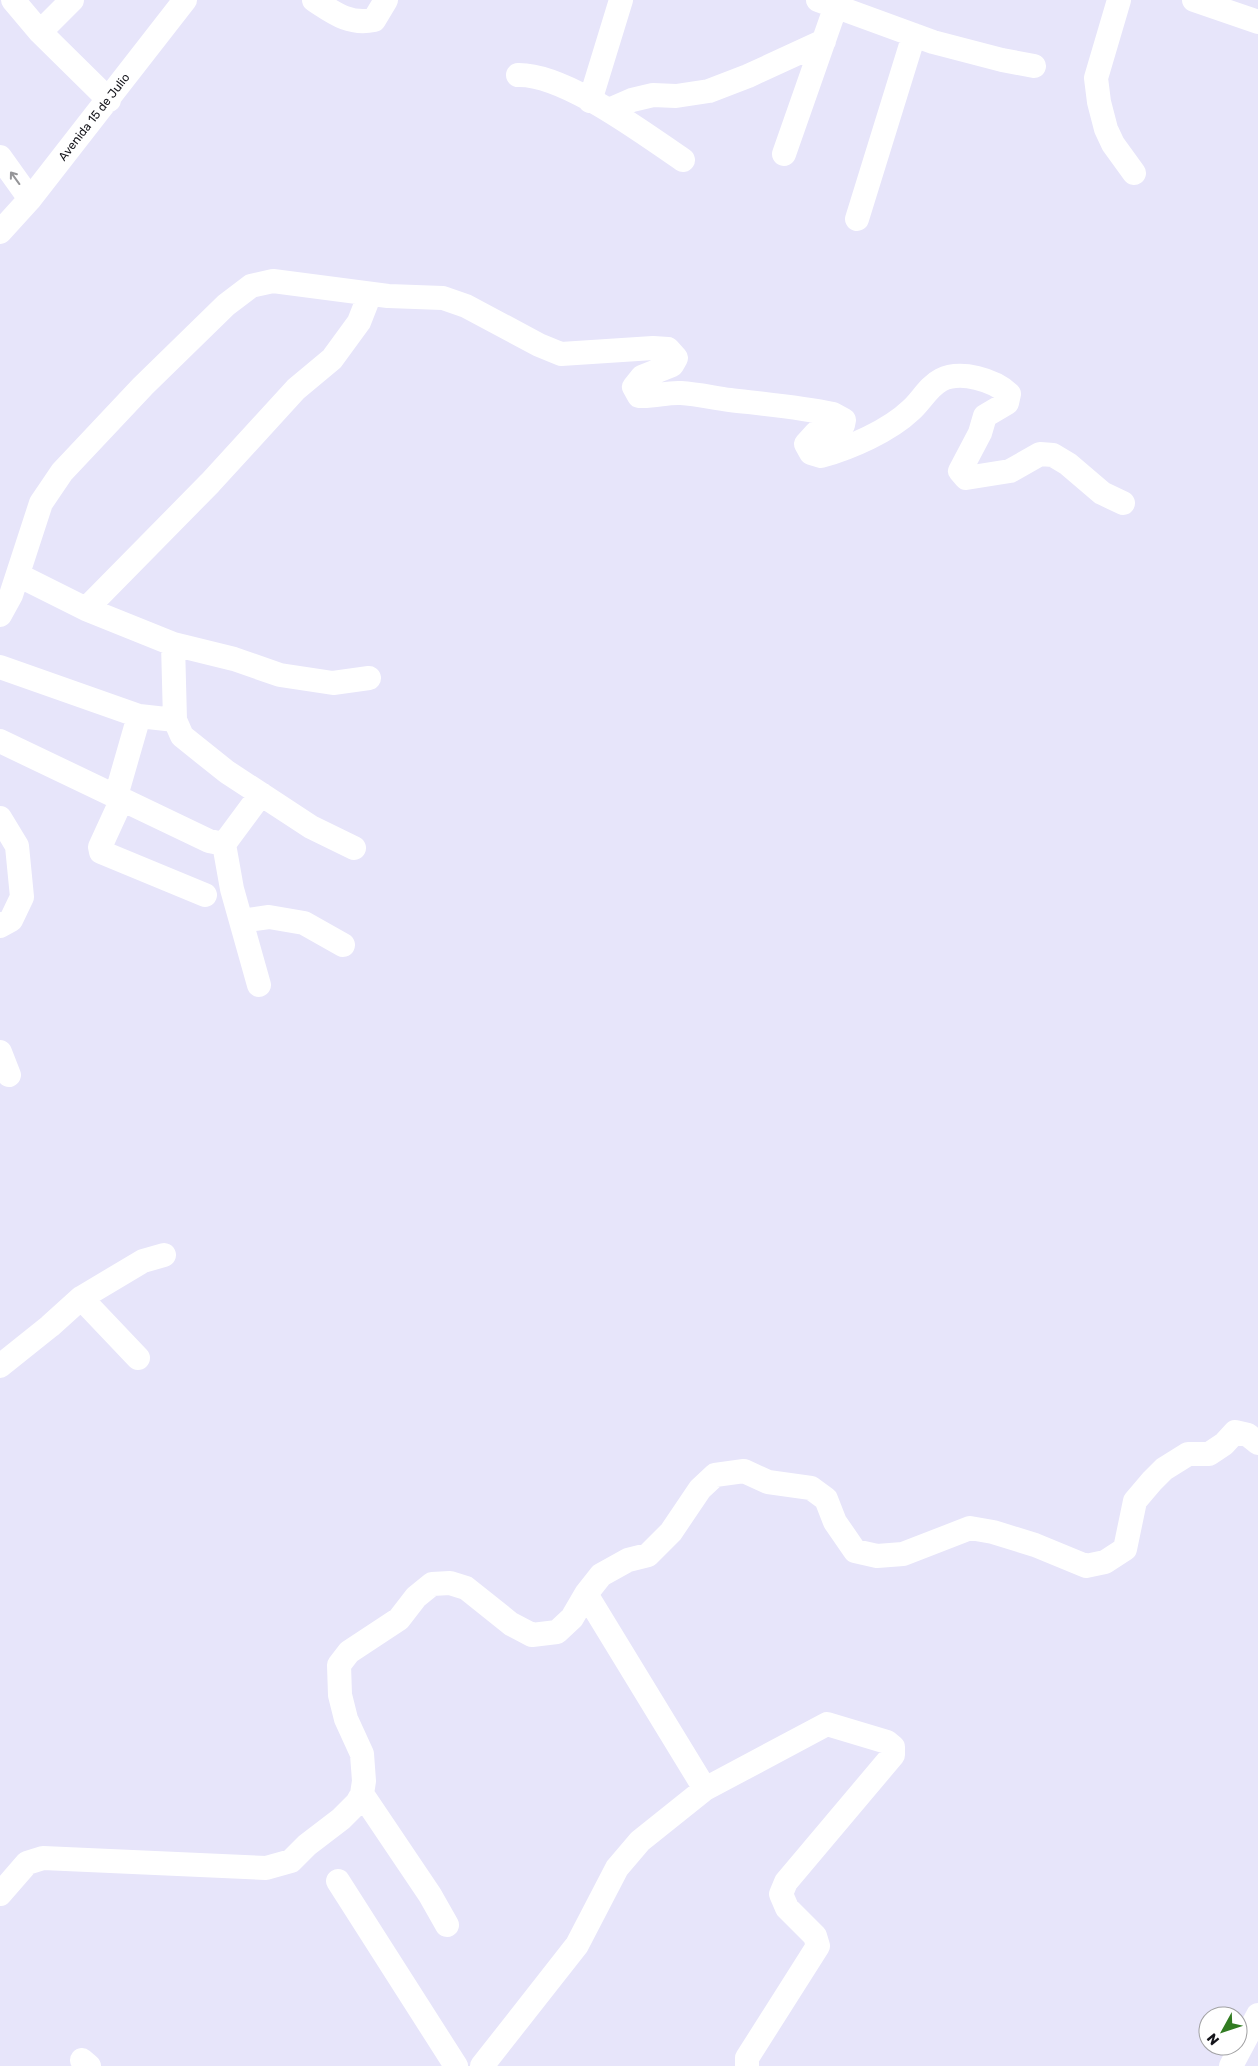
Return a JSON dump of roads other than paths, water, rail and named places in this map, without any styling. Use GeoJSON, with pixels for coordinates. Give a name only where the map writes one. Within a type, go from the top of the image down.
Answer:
{"type":"FeatureCollection","features":[{"type":"Feature","properties":{"kind":"street"},"geometry":{"type":"LineString","coordinates":[[13,0],[40,32],[109,100]]}},
{"type":"Feature","properties":{"kind":"street"},"geometry":{"type":"LineString","coordinates":[[40,32],[72,0]]}},
{"type":"Feature","properties":{"kind":"street"},"geometry":{"type":"LineString","coordinates":[[314,0],[335,13],[360,23],[374,20],[386,0]]}},
{"type":"Feature","properties":{"kind":"street"},"geometry":{"type":"LineString","coordinates":[[600,105],[622,0]]}},
{"type":"Feature","properties":{"kind":"street"},"geometry":{"type":"LineString","coordinates":[[1118,0],[1096,78],[1099,102],[1106,130],[1113,144],[1134,173]]}},
{"type":"Feature","properties":{"kind":"street"},"geometry":{"type":"LineString","coordinates":[[1194,0],[1258,22]]}},
{"type":"Feature","properties":{"kind":"street","name":"Avenida 15 de Julio"},"geometry":{"type":"LineString","coordinates":[[0,232],[30,199],[109,100],[182,2]]}},
{"type":"Feature","properties":{"kind":"street"},"geometry":{"type":"LineString","coordinates":[[784,154],[824,41],[831,2],[914,35],[1002,60],[1034,66]]}},
{"type":"Feature","properties":{"kind":"street"},"geometry":{"type":"LineString","coordinates":[[857,219],[914,35]]}},
{"type":"Feature","properties":{"kind":"street"},"geometry":{"type":"LineString","coordinates":[[600,105],[653,95],[676,96],[709,91],[748,76],[824,41]]}},
{"type":"Feature","properties":{"kind":"street"},"geometry":{"type":"LineString","coordinates":[[518,75],[528,75],[548,81],[600,105],[683,160]]}},
{"type":"Feature","properties":{"kind":"street"},"geometry":{"type":"LineString","coordinates":[[0,157],[30,199]]}},
{"type":"Feature","properties":{"kind":"street"},"geometry":{"type":"LineString","coordinates":[[0,615],[11,595],[41,503],[62,472],[143,386],[226,305],[251,286],[273,281],[370,294],[443,298],[466,306],[539,345],[561,354],[653,348],[668,349],[676,358],[672,365],[642,377],[634,387],[639,396],[652,397],[678,392],[702,394],[729,400],[833,414],[844,420],[843,425],[816,433],[806,444],[811,453],[821,456],[866,440],[910,411],[941,380],[957,376],[982,379],[1002,388],[1009,394],[1007,403],[985,416],[980,433],[960,471],[966,478],[1010,471],[1040,454],[1053,455],[1068,464],[1102,494],[1123,503]]}},
{"type":"Feature","properties":{"kind":"street"},"geometry":{"type":"LineString","coordinates":[[86,609],[210,483],[296,389],[332,359],[359,322],[370,294]]}},
{"type":"Feature","properties":{"kind":"street"},"geometry":{"type":"LineString","coordinates":[[18,575],[86,609],[173,644],[234,659],[280,675],[333,683],[369,678]]}},
{"type":"Feature","properties":{"kind":"street"},"geometry":{"type":"LineString","coordinates":[[173,644],[175,720],[182,736],[227,772],[311,827],[354,848]]}},
{"type":"Feature","properties":{"kind":"street"},"geometry":{"type":"LineString","coordinates":[[0,668],[138,716],[175,720]]}},
{"type":"Feature","properties":{"kind":"street"},"geometry":{"type":"LineString","coordinates":[[138,716],[119,798],[100,846],[101,852],[205,895]]}},
{"type":"Feature","properties":{"kind":"street"},"geometry":{"type":"LineString","coordinates":[[0,741],[209,841],[224,844]]}},
{"type":"Feature","properties":{"kind":"street"},"geometry":{"type":"LineString","coordinates":[[259,985],[232,889],[224,844],[261,794]]}},
{"type":"Feature","properties":{"kind":"street"},"geometry":{"type":"LineString","coordinates":[[0,818],[17,846],[22,897],[11,920],[0,926]]}},
{"type":"Feature","properties":{"kind":"street"},"geometry":{"type":"LineString","coordinates":[[241,921],[269,917],[304,923],[343,945]]}},
{"type":"Feature","properties":{"kind":"street"},"geometry":{"type":"LineString","coordinates":[[0,1052],[9,1075]]}},
{"type":"Feature","properties":{"kind":"street"},"geometry":{"type":"LineString","coordinates":[[0,1366],[50,1326],[81,1298],[143,1260],[164,1255]]}},
{"type":"Feature","properties":{"kind":"street"},"geometry":{"type":"LineString","coordinates":[[81,1298],[138,1358]]}},
{"type":"Feature","properties":{"kind":"street"},"geometry":{"type":"LineString","coordinates":[[0,1894],[27,1863],[43,1858],[266,1868],[290,1861],[357,1804],[362,1794],[364,1781],[362,1754],[346,1719],[340,1695],[339,1665],[349,1652],[399,1619],[416,1597],[432,1584],[450,1583],[466,1588],[511,1624],[532,1635],[557,1632],[572,1618],[586,1594],[601,1575],[628,1560],[648,1554],[671,1532],[700,1489],[715,1475],[744,1471],[768,1482],[811,1488],[826,1498],[835,1522],[855,1551],[877,1556],[903,1554],[970,1528],[992,1532],[1035,1545],[1086,1566],[1105,1562],[1125,1549],[1135,1501],[1164,1469],[1188,1454],[1210,1454],[1236,1432],[1248,1435],[1258,1443]]}},
{"type":"Feature","properties":{"kind":"street"},"geometry":{"type":"LineString","coordinates":[[586,1594],[705,1789]]}},
{"type":"Feature","properties":{"kind":"street"},"geometry":{"type":"LineString","coordinates":[[482,2066],[577,1946],[617,1868],[640,1841],[705,1789],[827,1724],[887,1742],[892,1747],[894,1755],[786,1882],[781,1894],[787,1908],[815,1936],[818,1946],[747,2058],[746,2066]]}},
{"type":"Feature","properties":{"kind":"street"},"geometry":{"type":"LineString","coordinates":[[362,1794],[448,1925]]}},
{"type":"Feature","properties":{"kind":"street"},"geometry":{"type":"LineString","coordinates":[[338,1881],[456,2066]]}},
{"type":"Feature","properties":{"kind":"street"},"geometry":{"type":"LineString","coordinates":[[1231,2066],[1258,2015]]}}]}
